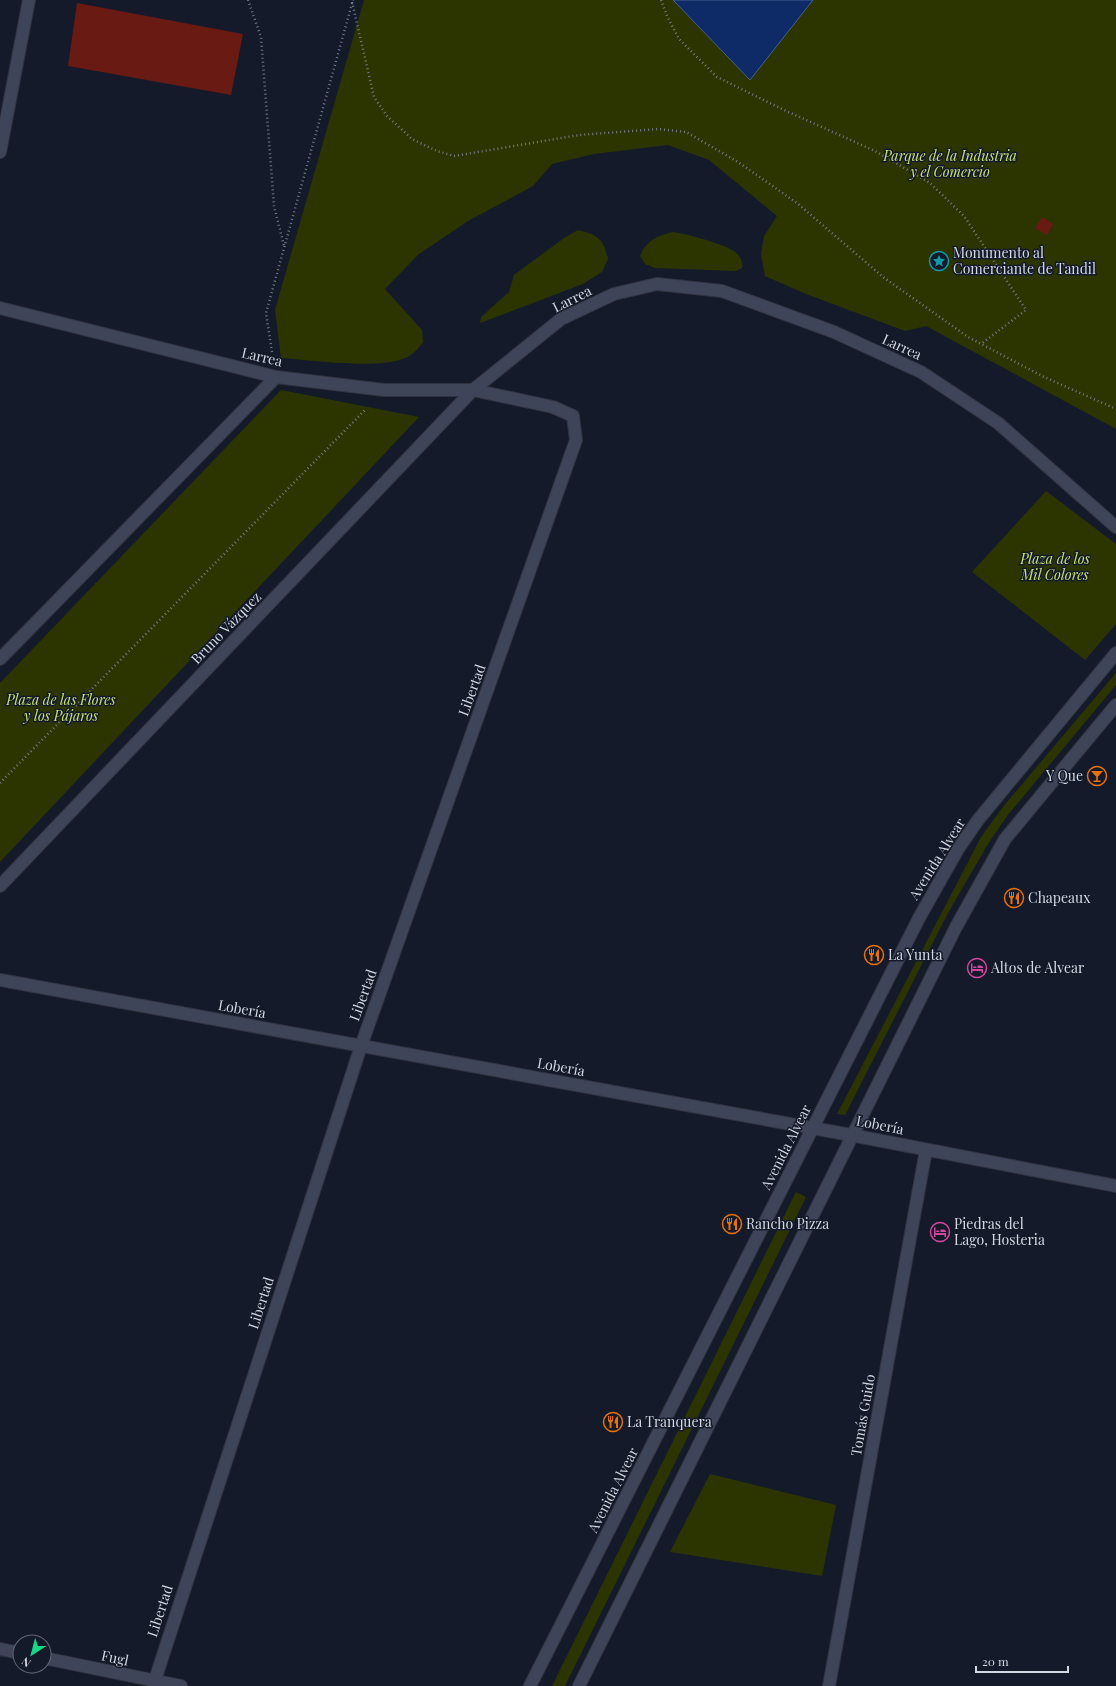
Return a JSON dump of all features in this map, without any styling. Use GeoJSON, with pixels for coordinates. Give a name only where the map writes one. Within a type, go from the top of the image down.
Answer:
{"type":"FeatureCollection","features":[{"type":"Feature","properties":{"kind":"street"},"geometry":{"type":"LineString","coordinates":[[0,152],[29,0]]}},
{"type":"Feature","properties":{"kind":"street","name":"Larrea"},"geometry":{"type":"LineString","coordinates":[[0,308],[276,376],[384,390],[473,390],[561,319],[614,294],[657,284],[722,291],[834,332],[920,372],[998,423],[1116,527]]}},
{"type":"Feature","properties":{"kind":"street"},"geometry":{"type":"LineString","coordinates":[[0,659],[276,376]]}},
{"type":"Feature","properties":{"kind":"street","name":"Bruno Vázquez"},"geometry":{"type":"LineString","coordinates":[[0,886],[473,390]]}},
{"type":"Feature","properties":{"kind":"street","name":"Libertad"},"geometry":{"type":"LineString","coordinates":[[153,1683],[361,1046],[576,440],[573,416],[553,407],[473,390]]}},
{"type":"Feature","properties":{"kind":"street","name":"Avenida Alvear"},"geometry":{"type":"LineString","coordinates":[[530,1686],[812,1128],[887,983],[918,918],[958,849],[978,820],[1116,653]]}},
{"type":"Feature","properties":{"kind":"street"},"geometry":{"type":"LineString","coordinates":[[579,1686],[851,1135],[956,927],[1005,839],[1116,705]]}},
{"type":"Feature","properties":{"kind":"street","name":"Lobería"},"geometry":{"type":"LineString","coordinates":[[0,980],[851,1135],[1116,1186]]}},
{"type":"Feature","properties":{"kind":"street","name":"Tomás Guido"},"geometry":{"type":"LineString","coordinates":[[829,1686],[926,1150]]}},
{"type":"Feature","properties":{"kind":"street"},"geometry":{"type":"LineString","coordinates":[[0,1649],[12,1651]]}},
{"type":"Feature","properties":{"kind":"street","name":"Fugl"},"geometry":{"type":"LineString","coordinates":[[52,1660],[153,1683],[180,1686]]}},
{"type":"Feature","properties":{"kind":"path"},"geometry":{"type":"LineString","coordinates":[[248,0],[261,37],[274,206],[284,247]]}},
{"type":"Feature","properties":{"kind":"path"},"geometry":{"type":"LineString","coordinates":[[661,0],[667,16],[679,39],[717,77],[784,110],[875,151],[930,183],[964,216],[1026,310],[981,344]]}},
{"type":"Feature","properties":{"kind":"path"},"geometry":{"type":"LineString","coordinates":[[276,376],[266,313],[352,1]]}},
{"type":"Feature","properties":{"kind":"path"},"geometry":{"type":"LineString","coordinates":[[352,1],[374,97],[387,116],[412,139],[437,151],[454,156],[579,136],[658,129],[686,132],[738,162],[798,203],[883,277],[968,337],[1044,377],[1116,409]]}},
{"type":"Feature","properties":{"kind":"path"},"geometry":{"type":"LineString","coordinates":[[0,783],[384,390]]}},
{"type":"Feature","properties":{"kind":"green space","name":"Parque de la Industria y el Comercio"},"geometry":{"type":"Polygon","coordinates":[[[364,0],[1116,0],[1116,429],[926,326],[905,331],[806,294],[765,276],[761,254],[764,236],[777,216],[709,160],[668,145],[594,154],[552,164],[533,186],[468,221],[419,254],[385,289],[422,330],[423,342],[415,352],[408,357],[393,362],[362,364],[281,358],[275,310],[364,0]]]}},
{"type":"Feature","properties":{"kind":"green space"},"geometry":{"type":"Polygon","coordinates":[[[578,230],[595,236],[602,242],[608,259],[602,272],[583,284],[480,323],[481,317],[509,292],[514,275],[564,238],[578,230]]]}},
{"type":"Feature","properties":{"kind":"green space"},"geometry":{"type":"Polygon","coordinates":[[[673,232],[706,240],[730,249],[737,253],[740,257],[742,261],[742,268],[736,271],[655,268],[645,264],[640,256],[646,246],[658,237],[673,232]]]}},
{"type":"Feature","properties":{"kind":"green space","name":"Plaza de las Flores y los Pájaros"},"geometry":{"type":"Polygon","coordinates":[[[281,390],[419,417],[0,862],[0,683],[281,390]]]}},
{"type":"Feature","properties":{"kind":"green space","name":"Plaza de los Mil Colores"},"geometry":{"type":"Polygon","coordinates":[[[1046,491],[1116,544],[1116,624],[1085,660],[972,572],[1046,491]]]}},
{"type":"Feature","properties":{"kind":"green space"},"geometry":{"type":"Polygon","coordinates":[[[1116,673],[1116,685],[1007,816],[988,844],[948,913],[845,1115],[837,1114],[981,837],[1002,808],[1116,673]]]}},
{"type":"Feature","properties":{"kind":"green space"},"geometry":{"type":"Polygon","coordinates":[[[796,1192],[806,1197],[565,1686],[552,1686],[796,1192]]]}},
{"type":"Feature","properties":{"kind":"green space"},"geometry":{"type":"Polygon","coordinates":[[[710,1474],[836,1505],[822,1576],[670,1552],[710,1474]]]}},
{"type":"Feature","properties":{"kind":"water"},"geometry":{"type":"Polygon","coordinates":[[[673,0],[813,0],[750,80],[673,0]]]}},
{"type":"Feature","properties":{"kind":"building"},"geometry":{"type":"Polygon","coordinates":[[[77,3],[243,34],[231,95],[68,66],[77,3]]]}},
{"type":"Feature","properties":{"kind":"building"},"geometry":{"type":"Polygon","coordinates":[[[1042,217],[1053,224],[1047,235],[1035,228],[1042,217]]]}},
{"type":"Feature","properties":{"kind":"place","name":"Monumento al Comerciante de Tandil"},"geometry":{"type":"Point","coordinates":[939,261]}},
{"type":"Feature","properties":{"kind":"place","name":"Y Que"},"geometry":{"type":"Point","coordinates":[1097,776]}},
{"type":"Feature","properties":{"kind":"place","name":"Chapeaux"},"geometry":{"type":"Point","coordinates":[1014,898]}},
{"type":"Feature","properties":{"kind":"place","name":"La Yunta"},"geometry":{"type":"Point","coordinates":[874,955]}},
{"type":"Feature","properties":{"kind":"place","name":"Altos de Alvear"},"geometry":{"type":"Point","coordinates":[977,968]}},
{"type":"Feature","properties":{"kind":"place","name":"Rancho Pizza"},"geometry":{"type":"Point","coordinates":[732,1224]}},
{"type":"Feature","properties":{"kind":"place","name":"Piedras del Lago, Hosteria"},"geometry":{"type":"Point","coordinates":[940,1232]}},
{"type":"Feature","properties":{"kind":"place","name":"La Tranquera"},"geometry":{"type":"Point","coordinates":[613,1422]}}]}
